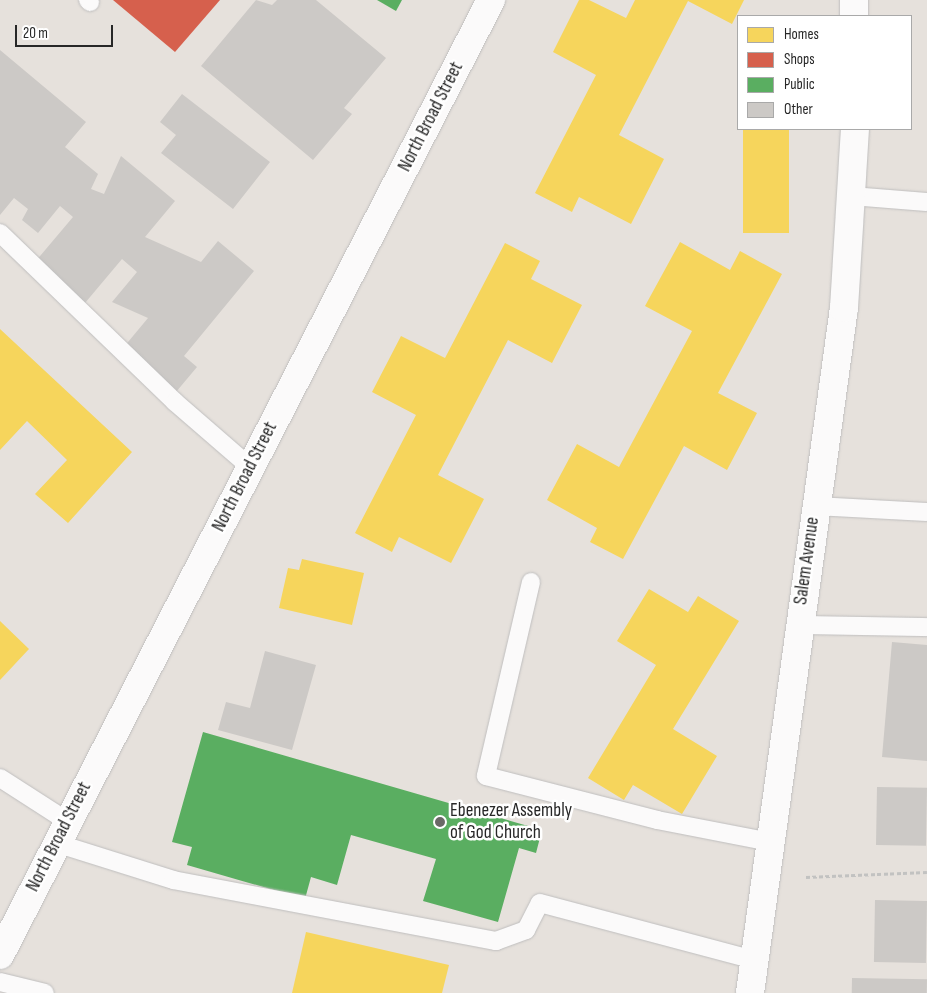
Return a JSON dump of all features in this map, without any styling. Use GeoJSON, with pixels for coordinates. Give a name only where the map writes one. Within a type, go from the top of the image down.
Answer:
{"type":"FeatureCollection","features":[{"type":"Feature","properties":{"kind":"main road","name":"North Broad Street"},"geometry":{"type":"LineString","coordinates":[[0,955],[491,0]]}},
{"type":"Feature","properties":{"kind":"main road"},"geometry":{"type":"LineString","coordinates":[[854,0],[854,15]]}},
{"type":"Feature","properties":{"kind":"main road","name":"Salem Avenue"},"geometry":{"type":"LineString","coordinates":[[750,993],[797,625],[844,308],[855,130]]}},
{"type":"Feature","properties":{"kind":"lane"},"geometry":{"type":"LineString","coordinates":[[851,196],[927,202]]}},
{"type":"Feature","properties":{"kind":"lane"},"geometry":{"type":"LineString","coordinates":[[0,233],[176,402],[250,467]]}},
{"type":"Feature","properties":{"kind":"lane"},"geometry":{"type":"LineString","coordinates":[[815,506],[927,512]]}},
{"type":"Feature","properties":{"kind":"lane"},"geometry":{"type":"LineString","coordinates":[[531,582],[486,776],[657,820],[770,842]]}},
{"type":"Feature","properties":{"kind":"lane"},"geometry":{"type":"LineString","coordinates":[[797,625],[927,627]]}},
{"type":"Feature","properties":{"kind":"lane"},"geometry":{"type":"LineString","coordinates":[[0,778],[62,832],[172,880],[496,941],[526,930],[540,903],[754,960]]}},
{"type":"Feature","properties":{"kind":"lane"},"geometry":{"type":"LineString","coordinates":[[0,982],[46,993]]}},
{"type":"Feature","properties":{"kind":"path"},"geometry":{"type":"LineString","coordinates":[[806,877],[927,872]]}},
{"type":"Feature","properties":{"kind":"building: Homes"},"geometry":{"type":"Polygon","coordinates":[[[579,0],[589,0],[626,18],[635,0],[744,0],[732,24],[688,1],[619,135],[664,159],[631,224],[579,197],[572,212],[535,193],[596,75],[553,52],[579,0]]]}},
{"type":"Feature","properties":{"kind":"building: Homes"},"geometry":{"type":"Polygon","coordinates":[[[743,130],[789,130],[789,233],[743,233],[743,130]]]}},
{"type":"Feature","properties":{"kind":"building: Homes"},"geometry":{"type":"Polygon","coordinates":[[[680,242],[730,270],[740,251],[782,274],[718,393],[757,413],[727,470],[684,446],[623,559],[590,542],[597,528],[547,500],[577,444],[619,467],[692,331],[645,306],[680,242]]]}},
{"type":"Feature","properties":{"kind":"building: Homes"},"geometry":{"type":"Polygon","coordinates":[[[505,243],[540,261],[531,279],[582,305],[552,363],[508,340],[438,475],[484,499],[451,563],[399,537],[392,552],[355,533],[416,415],[372,392],[401,336],[445,358],[505,243]]]}},
{"type":"Feature","properties":{"kind":"building: Homes"},"geometry":{"type":"Polygon","coordinates":[[[0,329],[132,452],[68,523],[35,494],[67,460],[27,421],[0,450],[0,329]]]}},
{"type":"Feature","properties":{"kind":"building: Homes"},"geometry":{"type":"Polygon","coordinates":[[[302,559],[364,573],[352,625],[279,608],[288,568],[299,570],[302,559]]]}},
{"type":"Feature","properties":{"kind":"building: Homes"},"geometry":{"type":"Polygon","coordinates":[[[649,589],[688,612],[698,596],[739,621],[673,729],[717,756],[682,814],[633,785],[624,800],[588,778],[656,665],[617,641],[649,589]]]}},
{"type":"Feature","properties":{"kind":"building: Homes"},"geometry":{"type":"Polygon","coordinates":[[[0,621],[29,649],[0,680],[0,621]]]}},
{"type":"Feature","properties":{"kind":"building: Homes"},"geometry":{"type":"Polygon","coordinates":[[[306,932],[449,965],[442,993],[292,993],[306,932]]]}},
{"type":"Feature","properties":{"kind":"building: Shops"},"geometry":{"type":"Polygon","coordinates":[[[113,0],[220,0],[175,52],[113,0]]]}},
{"type":"Feature","properties":{"kind":"building: Public"},"geometry":{"type":"Polygon","coordinates":[[[377,0],[402,0],[396,11],[377,0]]]}},
{"type":"Feature","properties":{"kind":"building: Public"},"geometry":{"type":"Polygon","coordinates":[[[203,732],[542,830],[536,853],[519,848],[498,922],[423,901],[436,859],[351,835],[337,885],[311,877],[305,899],[187,865],[192,847],[172,842],[203,732]]]}},
{"type":"Feature","properties":{"kind":"building: Other"},"geometry":{"type":"Polygon","coordinates":[[[256,0],[272,5],[277,0],[316,0],[386,58],[344,108],[352,114],[313,160],[201,66],[256,0]]]}},
{"type":"Feature","properties":{"kind":"building: Other"},"geometry":{"type":"Polygon","coordinates":[[[0,50],[86,122],[65,147],[98,174],[91,189],[104,194],[121,156],[175,201],[145,237],[201,262],[218,241],[254,271],[184,356],[197,367],[176,392],[123,348],[148,318],[112,302],[137,272],[122,259],[85,303],[35,262],[73,217],[60,206],[38,233],[22,220],[28,209],[14,198],[0,215],[0,50]]]}},
{"type":"Feature","properties":{"kind":"building: Other"},"geometry":{"type":"Polygon","coordinates":[[[182,94],[270,162],[233,209],[161,153],[176,135],[160,122],[182,94]]]}},
{"type":"Feature","properties":{"kind":"building: Other"},"geometry":{"type":"Polygon","coordinates":[[[892,642],[927,645],[927,761],[882,757],[892,642]]]}},
{"type":"Feature","properties":{"kind":"building: Other"},"geometry":{"type":"Polygon","coordinates":[[[265,651],[316,665],[292,750],[218,730],[226,702],[250,708],[265,651]]]}},
{"type":"Feature","properties":{"kind":"building: Other"},"geometry":{"type":"Polygon","coordinates":[[[877,787],[927,788],[926,846],[876,845],[877,787]]]}},
{"type":"Feature","properties":{"kind":"building: Other"},"geometry":{"type":"Polygon","coordinates":[[[875,900],[927,901],[926,963],[874,962],[875,900]]]}},
{"type":"Feature","properties":{"kind":"building: Other"},"geometry":{"type":"Polygon","coordinates":[[[852,978],[927,979],[927,993],[852,993],[852,978]]]}},
{"type":"Feature","properties":{"kind":"place","name":"Ebenezer Assembly of God Church"},"geometry":{"type":"Point","coordinates":[440,822]}}]}
